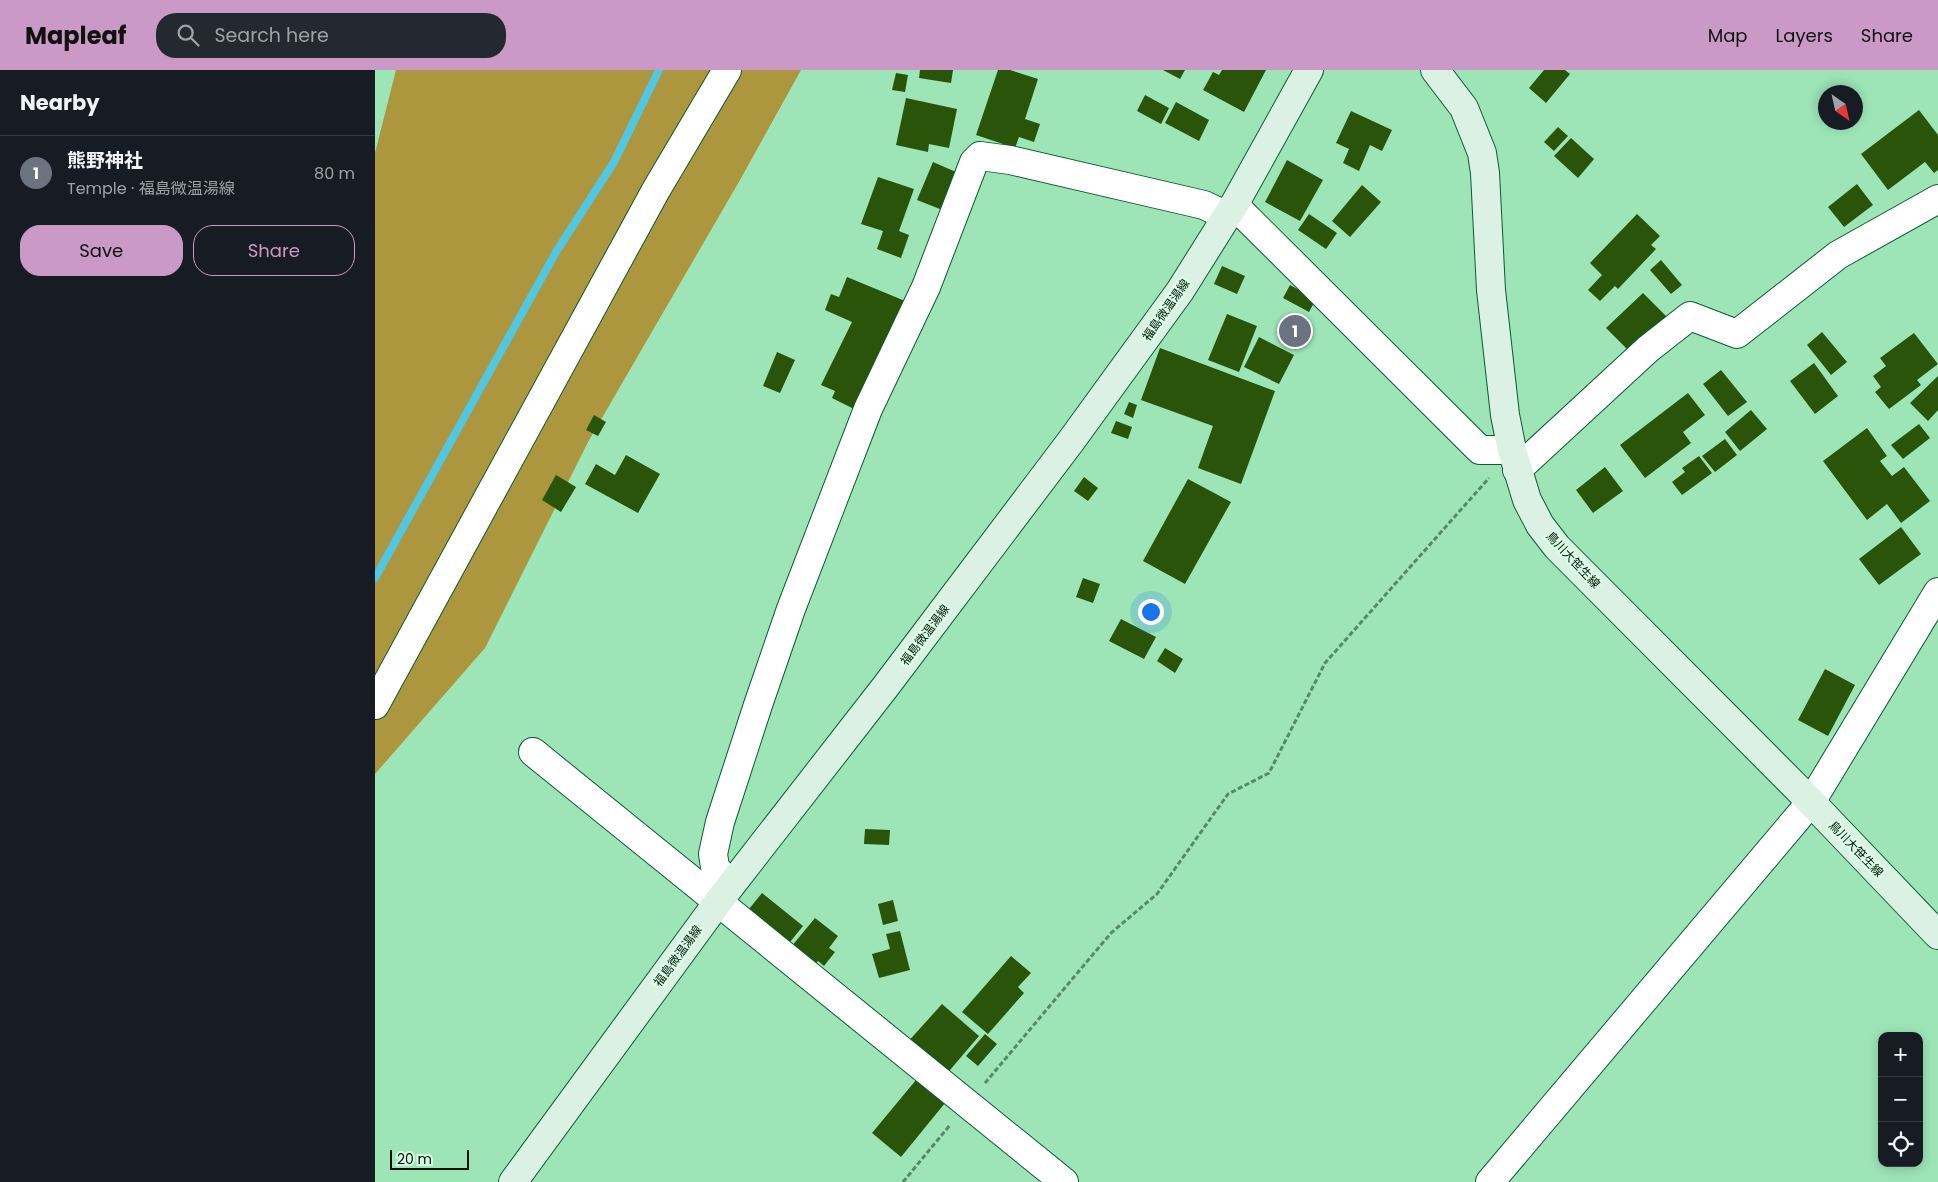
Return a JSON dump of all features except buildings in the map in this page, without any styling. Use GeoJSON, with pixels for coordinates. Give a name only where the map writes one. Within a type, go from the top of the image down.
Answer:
{"type":"FeatureCollection","features":[{"type":"Feature","properties":{"kind":"main road","name":"福島微温湯線"},"geometry":{"type":"LineString","coordinates":[[513,1182],[724,894],[886,686],[1071,441],[1180,291],[1231,210],[1309,70]]}},
{"type":"Feature","properties":{"kind":"main road","name":"鳥川大笹生線"},"geometry":{"type":"LineString","coordinates":[[1435,70],[1464,108],[1482,153],[1485,173],[1491,290],[1505,415],[1515,460],[1527,500],[1540,525],[1557,547],[1811,802],[1938,935]]}},
{"type":"Feature","properties":{"kind":"street"},"geometry":{"type":"LineString","coordinates":[[375,705],[656,190],[727,70]]}},
{"type":"Feature","properties":{"kind":"street"},"geometry":{"type":"LineString","coordinates":[[724,894],[715,867],[713,854],[715,841],[791,609],[868,409],[926,287],[974,162],[980,156],[1009,160],[1231,210],[1480,450],[1515,460],[1690,316],[1737,334],[1839,256],[1938,199]]}},
{"type":"Feature","properties":{"kind":"street"},"geometry":{"type":"LineString","coordinates":[[1490,1182],[1811,802],[1938,592]]}},
{"type":"Feature","properties":{"kind":"street"},"geometry":{"type":"LineString","coordinates":[[533,752],[724,894],[968,1104],[1064,1182]]}},
{"type":"Feature","properties":{"kind":"path"},"geometry":{"type":"LineString","coordinates":[[903,1182],[1111,933],[1157,894],[1228,794],[1269,773],[1325,663],[1515,460]]}},
{"type":"Feature","properties":{"kind":"shaded area"},"geometry":{"type":"Polygon","coordinates":[[[396,70],[801,70],[740,180],[588,442],[485,648],[375,774],[375,153],[396,70]]]}},
{"type":"Feature","properties":{"kind":"waterway"},"geometry":{"type":"LineString","coordinates":[[375,578],[556,252],[614,162],[659,70]]}},
{"type":"Feature","properties":{"kind":"place","name":"熊野神社"},"geometry":{"type":"Point","coordinates":[1295,331]}}]}
